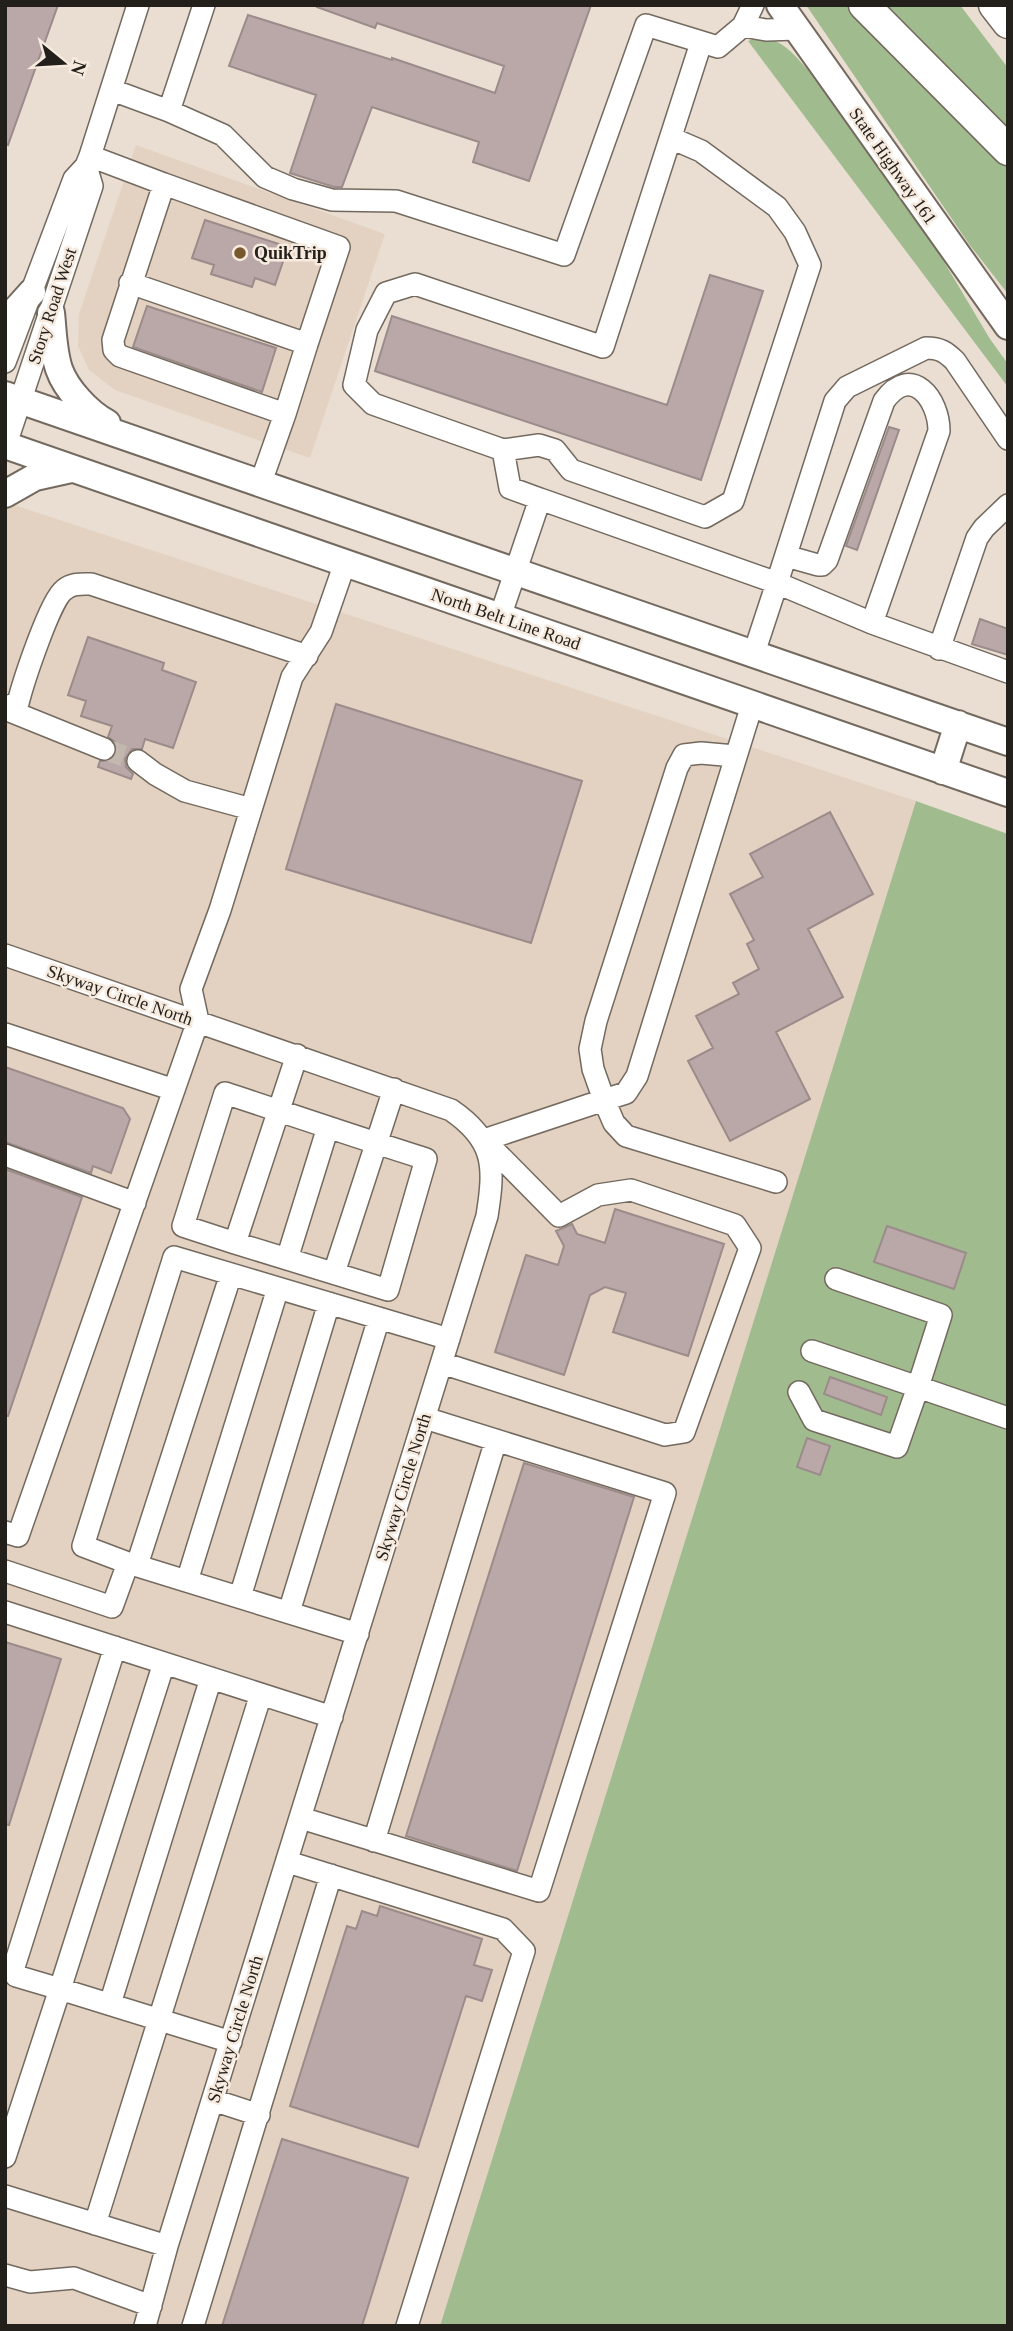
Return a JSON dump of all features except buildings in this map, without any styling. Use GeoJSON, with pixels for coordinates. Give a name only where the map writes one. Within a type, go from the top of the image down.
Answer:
{"type":"FeatureCollection","features":[{"type":"Feature","properties":{"kind":"highway"},"geometry":{"type":"LineString","coordinates":[[864,5],[1008,150]]}},
{"type":"Feature","properties":{"kind":"highway"},"geometry":{"type":"LineString","coordinates":[[994,5],[1008,23]]}},
{"type":"Feature","properties":{"kind":"main road","name":"State Highway 161"},"geometry":{"type":"LineString","coordinates":[[780,5],[1008,326]]}},
{"type":"Feature","properties":{"kind":"main road"},"geometry":{"type":"LineString","coordinates":[[5,321],[32,292]]}},
{"type":"Feature","properties":{"kind":"main road"},"geometry":{"type":"LineString","coordinates":[[51,313],[54,351],[60,372],[77,398],[101,420],[136,439]]}},
{"type":"Feature","properties":{"kind":"main road"},"geometry":{"type":"LineString","coordinates":[[13,397],[1008,742]]}},
{"type":"Feature","properties":{"kind":"main road","name":"North Belt Line Road"},"geometry":{"type":"LineString","coordinates":[[5,445],[1008,793]]}},
{"type":"Feature","properties":{"kind":"main road"},"geometry":{"type":"LineString","coordinates":[[5,494],[35,477],[73,469]]}},
{"type":"Feature","properties":{"kind":"main road"},"geometry":{"type":"LineString","coordinates":[[943,771],[958,724]]}},
{"type":"Feature","properties":{"kind":"street","name":"Story Road West"},"geometry":{"type":"LineString","coordinates":[[5,362],[74,178],[88,161],[138,5]]}},
{"type":"Feature","properties":{"kind":"street"},"geometry":{"type":"LineString","coordinates":[[169,111],[204,5]]}},
{"type":"Feature","properties":{"kind":"street"},"geometry":{"type":"LineString","coordinates":[[112,90],[223,135],[265,177],[292,190],[332,200],[396,201],[409,204],[565,255],[648,15],[701,43],[718,47],[743,26],[753,5]]}},
{"type":"Feature","properties":{"kind":"street"},"geometry":{"type":"LineString","coordinates":[[743,26],[766,30],[797,29]]}},
{"type":"Feature","properties":{"kind":"street"},"geometry":{"type":"LineString","coordinates":[[671,138],[701,151],[777,207],[795,232],[810,265],[733,501],[705,517],[571,470],[555,450],[539,444],[503,450],[373,404],[354,385],[367,330],[386,293],[415,284],[603,347],[701,43]]}},
{"type":"Feature","properties":{"kind":"street","name":"Story Road West"},"geometry":{"type":"LineString","coordinates":[[5,445],[13,397],[51,313],[92,186],[88,161]]}},
{"type":"Feature","properties":{"kind":"street"},"geometry":{"type":"LineString","coordinates":[[88,161],[164,184],[339,247],[261,482]]}},
{"type":"Feature","properties":{"kind":"street"},"geometry":{"type":"LineString","coordinates":[[164,184],[130,283],[113,340],[114,350],[120,356],[285,414]]}},
{"type":"Feature","properties":{"kind":"street"},"geometry":{"type":"LineString","coordinates":[[130,283],[307,344]]}},
{"type":"Feature","properties":{"kind":"street"},"geometry":{"type":"LineString","coordinates":[[754,653],[835,401],[847,387],[926,348],[936,348],[946,352],[955,361],[1008,439]]}},
{"type":"Feature","properties":{"kind":"street"},"geometry":{"type":"LineString","coordinates":[[786,555],[818,565],[827,561],[884,401],[893,388],[911,383],[918,386],[934,407],[939,420],[939,432],[872,623]]}},
{"type":"Feature","properties":{"kind":"street"},"geometry":{"type":"LineString","coordinates":[[847,387],[884,401]]}},
{"type":"Feature","properties":{"kind":"street"},"geometry":{"type":"LineString","coordinates":[[503,450],[510,488],[777,583],[939,649],[1008,672]]}},
{"type":"Feature","properties":{"kind":"street"},"geometry":{"type":"LineString","coordinates":[[500,617],[540,499]]}},
{"type":"Feature","properties":{"kind":"street"},"geometry":{"type":"LineString","coordinates":[[939,649],[976,538],[1008,505]]}},
{"type":"Feature","properties":{"kind":"street"},"geometry":{"type":"LineString","coordinates":[[5,1532],[18,1536],[135,1203],[198,1021],[191,989],[220,910],[292,677],[321,632],[345,563]]}},
{"type":"Feature","properties":{"kind":"street"},"geometry":{"type":"LineString","coordinates":[[5,708],[18,703],[22,685],[52,609],[62,591],[74,584],[91,584],[307,656]]}},
{"type":"Feature","properties":{"kind":"street"},"geometry":{"type":"LineString","coordinates":[[442,1363],[666,1435],[684,1432],[750,1248],[735,1225],[631,1190],[598,1195],[559,1216],[484,1140],[626,1093],[637,1076],[752,705]]}},
{"type":"Feature","properties":{"kind":"street"},"geometry":{"type":"LineString","coordinates":[[5,708],[104,749]]}},
{"type":"Feature","properties":{"kind":"street"},"geometry":{"type":"LineString","coordinates":[[735,755],[684,755],[677,768],[590,1049],[593,1069],[604,1100],[614,1123],[626,1136],[776,1182]]}},
{"type":"Feature","properties":{"kind":"street"},"geometry":{"type":"LineString","coordinates":[[138,761],[185,791],[251,809]]}},
{"type":"Feature","properties":{"kind":"street","name":"Skyway Circle North"},"geometry":{"type":"LineString","coordinates":[[5,955],[451,1110],[470,1123],[484,1140],[490,1163],[491,1190],[487,1216],[167,2246],[148,2316]]}},
{"type":"Feature","properties":{"kind":"street"},"geometry":{"type":"LineString","coordinates":[[5,1034],[174,1090]]}},
{"type":"Feature","properties":{"kind":"street"},"geometry":{"type":"LineString","coordinates":[[235,1243],[297,1055]]}},
{"type":"Feature","properties":{"kind":"street"},"geometry":{"type":"LineString","coordinates":[[334,1273],[394,1089]]}},
{"type":"Feature","properties":{"kind":"street"},"geometry":{"type":"LineString","coordinates":[[225,1093],[328,1127],[426,1159],[388,1290],[183,1226],[225,1093]]}},
{"type":"Feature","properties":{"kind":"street"},"geometry":{"type":"LineString","coordinates":[[286,1259],[328,1127]]}},
{"type":"Feature","properties":{"kind":"street"},"geometry":{"type":"LineString","coordinates":[[5,1155],[135,1203]]}},
{"type":"Feature","properties":{"kind":"street"},"geometry":{"type":"LineString","coordinates":[[358,1634],[83,1546],[174,1257],[449,1339]]}},
{"type":"Feature","properties":{"kind":"street"},"geometry":{"type":"LineString","coordinates":[[5,1572],[112,1607],[133,1564],[231,1274]]}},
{"type":"Feature","properties":{"kind":"street"},"geometry":{"type":"LineString","coordinates":[[799,1392],[814,1420],[897,1447],[942,1315],[836,1279]]}},
{"type":"Feature","properties":{"kind":"street"},"geometry":{"type":"LineString","coordinates":[[187,1581],[278,1288]]}},
{"type":"Feature","properties":{"kind":"street"},"geometry":{"type":"LineString","coordinates":[[240,1597],[328,1303]]}},
{"type":"Feature","properties":{"kind":"street"},"geometry":{"type":"LineString","coordinates":[[289,1612],[379,1318]]}},
{"type":"Feature","properties":{"kind":"street"},"geometry":{"type":"LineString","coordinates":[[812,1352],[1008,1418]]}},
{"type":"Feature","properties":{"kind":"street"},"geometry":{"type":"LineString","coordinates":[[301,1818],[539,1891],[665,1493],[425,1418]]}},
{"type":"Feature","properties":{"kind":"street"},"geometry":{"type":"LineString","coordinates":[[374,1841],[496,1440]]}},
{"type":"Feature","properties":{"kind":"street"},"geometry":{"type":"LineString","coordinates":[[5,1612],[332,1717]]}},
{"type":"Feature","properties":{"kind":"street"},"geometry":{"type":"LineString","coordinates":[[115,1647],[14,1967],[16,1976],[231,2042]]}},
{"type":"Feature","properties":{"kind":"street"},"geometry":{"type":"LineString","coordinates":[[5,2157],[164,1663]]}},
{"type":"Feature","properties":{"kind":"street"},"geometry":{"type":"LineString","coordinates":[[110,2004],[211,1678]]}},
{"type":"Feature","properties":{"kind":"street"},"geometry":{"type":"LineString","coordinates":[[95,2224],[261,1694]]}},
{"type":"Feature","properties":{"kind":"street"},"geometry":{"type":"LineString","coordinates":[[288,1861],[503,1929],[524,1951],[407,2326]]}},
{"type":"Feature","properties":{"kind":"street"},"geometry":{"type":"LineString","coordinates":[[193,2326],[331,1875]]}},
{"type":"Feature","properties":{"kind":"street"},"geometry":{"type":"LineString","coordinates":[[213,2100],[259,2115]]}},
{"type":"Feature","properties":{"kind":"street"},"geometry":{"type":"LineString","coordinates":[[5,2196],[167,2246]]}},
{"type":"Feature","properties":{"kind":"street"},"geometry":{"type":"LineString","coordinates":[[5,2275],[30,2282],[74,2278],[148,2316]]}},
{"type":"Feature","properties":{"kind":"shaded area"},"geometry":{"type":"Polygon","coordinates":[[[136,145],[385,234],[310,458],[115,390],[89,370],[78,346],[79,314],[136,145]]]}},
{"type":"Feature","properties":{"kind":"shaded area"},"geometry":{"type":"Polygon","coordinates":[[[5,502],[916,801],[440,2326],[5,2326],[5,502]]]}},
{"type":"Feature","properties":{"kind":"green space"},"geometry":{"type":"Polygon","coordinates":[[[806,5],[850,5],[1008,164],[1008,294],[969,244],[806,5]]]}},
{"type":"Feature","properties":{"kind":"green space"},"geometry":{"type":"Polygon","coordinates":[[[884,5],[960,5],[1008,68],[1008,133],[884,5]]]}},
{"type":"Feature","properties":{"kind":"green space"},"geometry":{"type":"Polygon","coordinates":[[[756,38],[779,43],[791,51],[807,69],[940,255],[1008,364],[1008,387],[748,41],[756,38]]]}},
{"type":"Feature","properties":{"kind":"green space"},"geometry":{"type":"Polygon","coordinates":[[[916,801],[1008,834],[1008,2326],[440,2326],[916,801]]]}},
{"type":"Feature","properties":{"kind":"tunnel"},"geometry":{"type":"LineString","coordinates":[[104,749],[138,761]]}},
{"type":"Feature","properties":{"kind":"place","name":"QuikTrip"},"geometry":{"type":"Point","coordinates":[240,253]}}]}
